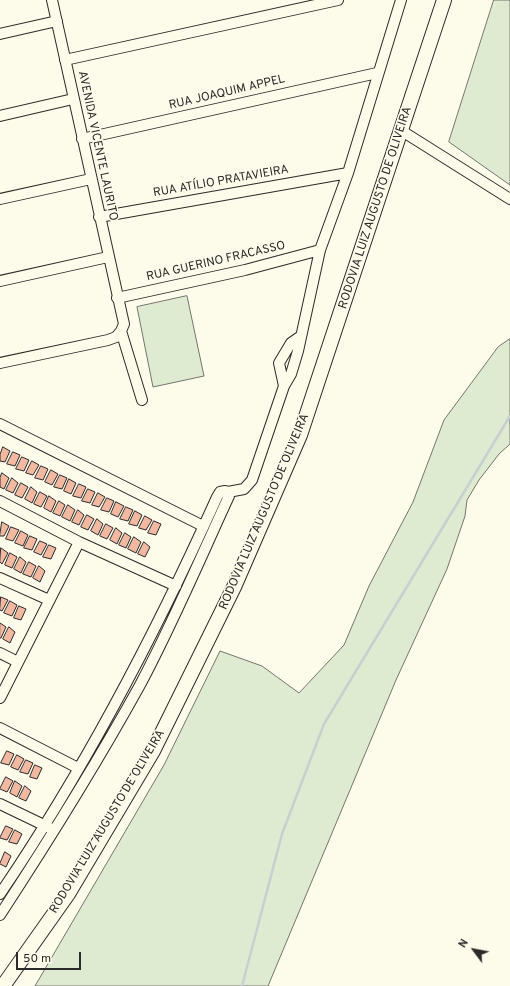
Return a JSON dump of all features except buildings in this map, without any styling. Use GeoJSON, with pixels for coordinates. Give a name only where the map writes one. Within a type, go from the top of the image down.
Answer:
{"type":"FeatureCollection","features":[{"type":"Feature","properties":{"kind":"highway","name":"RODOVIA LUIZ AUGUSTO DE OLIVEIRA"},"geometry":{"type":"LineString","coordinates":[[3,986],[68,894],[153,751],[234,587],[300,435],[402,131],[444,0]]}},
{"type":"Feature","properties":{"kind":"street","name":"AVENIDA VICENTE LAURITO"},"geometry":{"type":"LineString","coordinates":[[52,0],[124,324],[121,331],[142,400]]}},
{"type":"Feature","properties":{"kind":"street"},"geometry":{"type":"LineString","coordinates":[[66,60],[338,0]]}},
{"type":"Feature","properties":{"kind":"street"},"geometry":{"type":"LineString","coordinates":[[0,894],[3,883],[44,825],[136,667],[220,492],[244,489],[252,480],[284,386],[291,374],[309,308],[320,250],[348,173],[377,73],[401,0]]}},
{"type":"Feature","properties":{"kind":"street"},"geometry":{"type":"LineString","coordinates":[[0,34],[57,21]]}},
{"type":"Feature","properties":{"kind":"street","name":"RUA JOAQUIM APPEL"},"geometry":{"type":"LineString","coordinates":[[82,138],[377,73]]}},
{"type":"Feature","properties":{"kind":"street"},"geometry":{"type":"LineString","coordinates":[[0,116],[73,99]]}},
{"type":"Feature","properties":{"kind":"street"},"geometry":{"type":"LineString","coordinates":[[402,131],[510,199]]}},
{"type":"Feature","properties":{"kind":"street","name":"RUA ATÍLIO PRATAVIEIRA"},"geometry":{"type":"LineString","coordinates":[[99,217],[348,173]]}},
{"type":"Feature","properties":{"kind":"street"},"geometry":{"type":"LineString","coordinates":[[0,199],[91,179]]}},
{"type":"Feature","properties":{"kind":"street","name":"RUA GUERINO FRACASSO"},"geometry":{"type":"LineString","coordinates":[[117,298],[245,270],[320,250]]}},
{"type":"Feature","properties":{"kind":"street"},"geometry":{"type":"LineString","coordinates":[[0,281],[108,257]]}},
{"type":"Feature","properties":{"kind":"street"},"geometry":{"type":"LineString","coordinates":[[0,362],[108,340],[116,337],[121,331]]}},
{"type":"Feature","properties":{"kind":"street"},"geometry":{"type":"LineString","coordinates":[[284,386],[279,363],[291,343],[301,336]]}},
{"type":"Feature","properties":{"kind":"street"},"geometry":{"type":"LineString","coordinates":[[0,424],[203,526]]}},
{"type":"Feature","properties":{"kind":"street"},"geometry":{"type":"LineString","coordinates":[[0,915],[55,830],[140,685],[177,611],[229,496],[228,492]]}},
{"type":"Feature","properties":{"kind":"street"},"geometry":{"type":"LineString","coordinates":[[0,501],[79,542],[176,586]]}},
{"type":"Feature","properties":{"kind":"street"},"geometry":{"type":"LineString","coordinates":[[0,698],[79,542]]}},
{"type":"Feature","properties":{"kind":"street"},"geometry":{"type":"LineString","coordinates":[[0,578],[49,600]]}},
{"type":"Feature","properties":{"kind":"street"},"geometry":{"type":"LineString","coordinates":[[0,653],[18,662]]}},
{"type":"Feature","properties":{"kind":"street"},"geometry":{"type":"LineString","coordinates":[[0,728],[78,768]]}},
{"type":"Feature","properties":{"kind":"street"},"geometry":{"type":"LineString","coordinates":[[0,804],[55,830]]}},
{"type":"Feature","properties":{"kind":"green space"},"geometry":{"type":"Polygon","coordinates":[[[494,0],[510,0],[510,185],[449,142],[494,0]]]}},
{"type":"Feature","properties":{"kind":"green space"},"geometry":{"type":"Polygon","coordinates":[[[187,296],[204,376],[153,387],[137,307],[187,296]]]}},
{"type":"Feature","properties":{"kind":"green space"},"geometry":{"type":"Polygon","coordinates":[[[510,339],[510,444],[499,454],[479,480],[467,500],[465,516],[447,569],[396,680],[268,986],[35,986],[164,765],[220,651],[262,666],[299,693],[344,645],[369,586],[413,502],[444,420],[498,347],[510,339]]]}},
{"type":"Feature","properties":{"kind":"waterway"},"geometry":{"type":"LineString","coordinates":[[242,986],[282,834],[324,724],[510,416]]}}]}
